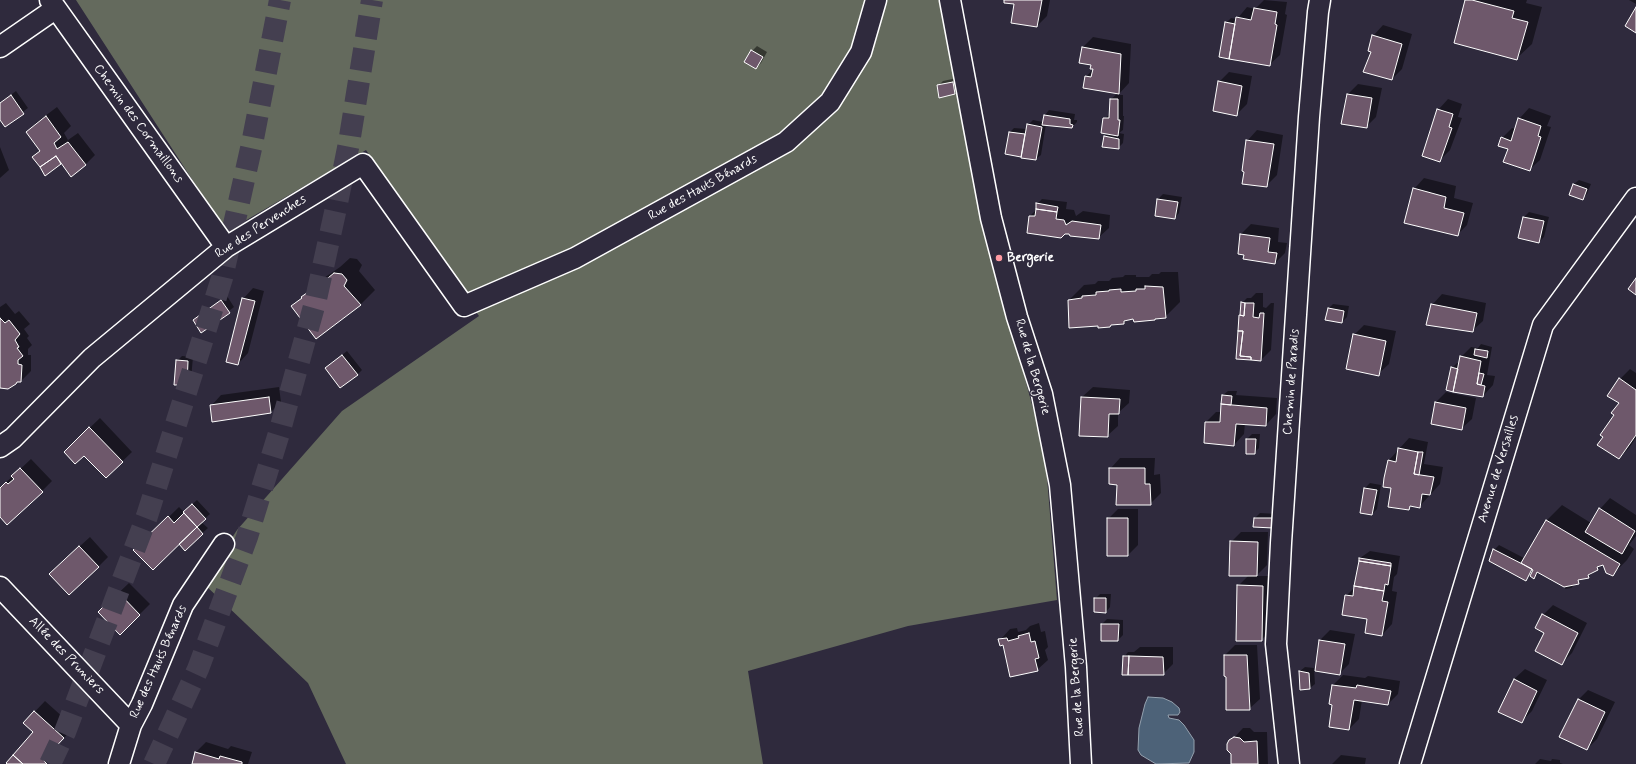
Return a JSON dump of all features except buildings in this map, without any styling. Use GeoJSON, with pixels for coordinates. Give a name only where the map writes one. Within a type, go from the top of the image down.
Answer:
{"type":"FeatureCollection","features":[{"type":"Feature","properties":{"kind":"street","name":"Rue des Hauts Bénards"},"geometry":{"type":"LineString","coordinates":[[464,306],[575,258],[786,142],[830,102],[861,52],[876,0]]}},
{"type":"Feature","properties":{"kind":"street","name":"Rue de la Bergerie"},"geometry":{"type":"LineString","coordinates":[[950,0],[991,218],[1017,318],[1042,394],[1060,485],[1076,667],[1081,764]]}},
{"type":"Feature","properties":{"kind":"street","name":"Chemin de Paradis"},"geometry":{"type":"LineString","coordinates":[[1289,764],[1276,644],[1281,543],[1309,117],[1320,0]]}},
{"type":"Feature","properties":{"kind":"street"},"geometry":{"type":"LineString","coordinates":[[0,47],[53,4]]}},
{"type":"Feature","properties":{"kind":"street","name":"Chemin des Cormaillons"},"geometry":{"type":"LineString","coordinates":[[53,4],[226,247]]}},
{"type":"Feature","properties":{"kind":"street","name":"Rue des Pervenches"},"geometry":{"type":"LineString","coordinates":[[0,447],[13,438],[92,358],[226,247],[363,164],[464,306]]}},
{"type":"Feature","properties":{"kind":"street","name":"Avenue de Versailles"},"geometry":{"type":"LineString","coordinates":[[1410,764],[1543,325],[1636,198]]}},
{"type":"Feature","properties":{"kind":"street","name":"Rue des Hauts Bénards"},"geometry":{"type":"LineString","coordinates":[[119,764],[131,725],[142,704],[183,605],[224,544]]}},
{"type":"Feature","properties":{"kind":"street","name":"Allée des Pruniers"},"geometry":{"type":"LineString","coordinates":[[0,587],[131,725]]}},
{"type":"Feature","properties":{"kind":"green space"},"geometry":{"type":"Polygon","coordinates":[[[76,0],[943,0],[984,226],[1045,453],[1057,600],[908,626],[748,671],[763,764],[346,764],[308,683],[203,583],[237,530],[342,411],[479,316],[366,150],[226,232],[76,0]]]}},
{"type":"Feature","properties":{"kind":"water"},"geometry":{"type":"Polygon","coordinates":[[[1148,697],[1163,698],[1172,702],[1179,708],[1180,712],[1178,715],[1168,715],[1169,718],[1179,720],[1194,740],[1194,752],[1189,763],[1156,764],[1141,755],[1138,750],[1139,728],[1148,697]]]}},
{"type":"Feature","properties":{"kind":"tunnel"},"geometry":{"type":"LineString","coordinates":[[50,764],[65,732],[147,516],[222,278],[252,144],[280,0]]}},
{"type":"Feature","properties":{"kind":"tunnel"},"geometry":{"type":"LineString","coordinates":[[154,764],[198,669],[247,537],[280,430],[316,299],[336,208],[349,143],[372,0]]}},
{"type":"Feature","properties":{"kind":"place","name":"Bergerie"},"geometry":{"type":"Point","coordinates":[999,258]}}]}
